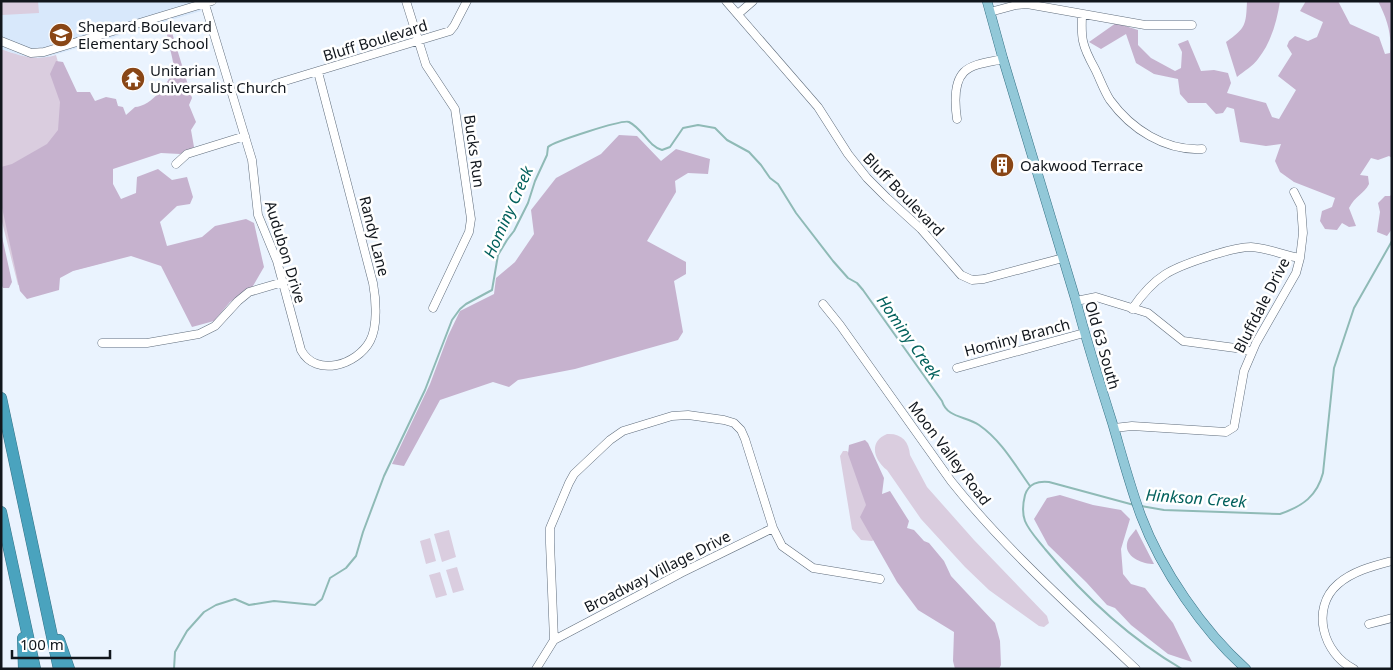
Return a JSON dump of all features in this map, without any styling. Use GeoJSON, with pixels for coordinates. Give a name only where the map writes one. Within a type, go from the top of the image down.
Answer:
{"type":"FeatureCollection","features":[{"type":"Feature","properties":{"kind":"highway"},"geometry":{"type":"LineString","coordinates":[[1,398],[59,669]]}},
{"type":"Feature","properties":{"kind":"highway"},"geometry":{"type":"LineString","coordinates":[[1,512],[35,669]]}},
{"type":"Feature","properties":{"kind":"highway"},"geometry":{"type":"LineString","coordinates":[[21,606],[24,669]]}},
{"type":"Feature","properties":{"kind":"highway"},"geometry":{"type":"LineString","coordinates":[[48,616],[69,669]]}},
{"type":"Feature","properties":{"kind":"main road","name":"Old 63 South"},"geometry":{"type":"LineString","coordinates":[[987,1],[1128,478],[1149,534],[1157,551],[1195,612],[1232,656],[1246,669]]}},
{"type":"Feature","properties":{"kind":"street","name":"Bucks Run"},"geometry":{"type":"LineString","coordinates":[[406,1],[426,65],[455,109],[471,219],[469,232],[433,308]]}},
{"type":"Feature","properties":{"kind":"street","name":"Bluff Boulevard"},"geometry":{"type":"LineString","coordinates":[[275,84],[450,31],[467,1]]}},
{"type":"Feature","properties":{"kind":"street","name":"Bluff Boulevard"},"geometry":{"type":"LineString","coordinates":[[726,1],[818,107],[848,154],[867,178],[921,229],[961,275],[968,279],[978,280],[1063,258]]}},
{"type":"Feature","properties":{"kind":"street"},"geometry":{"type":"LineString","coordinates":[[738,14],[753,1]]}},
{"type":"Feature","properties":{"kind":"street"},"geometry":{"type":"LineString","coordinates":[[1,41],[31,53],[44,52],[207,2]]}},
{"type":"Feature","properties":{"kind":"street","name":"Audubon Drive"},"geometry":{"type":"LineString","coordinates":[[207,2],[252,160],[258,215],[277,261],[301,350],[311,363]]}},
{"type":"Feature","properties":{"kind":"street"},"geometry":{"type":"LineString","coordinates":[[990,12],[1027,4],[1145,24],[1192,24]]}},
{"type":"Feature","properties":{"kind":"street"},"geometry":{"type":"LineString","coordinates":[[1082,14],[1084,46],[1106,92],[1119,111],[1138,128],[1156,140],[1184,149],[1202,149]]}},
{"type":"Feature","properties":{"kind":"street"},"geometry":{"type":"LineString","coordinates":[[957,119],[956,92],[962,74],[972,68],[1003,59]]}},
{"type":"Feature","properties":{"kind":"street","name":"Randy Lane"},"geometry":{"type":"LineString","coordinates":[[311,363],[323,367],[334,366],[346,362],[366,347],[374,330],[376,298],[318,72]]}},
{"type":"Feature","properties":{"kind":"street"},"geometry":{"type":"LineString","coordinates":[[176,164],[187,154],[245,136]]}},
{"type":"Feature","properties":{"kind":"street","name":"Bluffdale Drive"},"geometry":{"type":"LineString","coordinates":[[1114,428],[1125,426],[1231,431],[1236,424],[1242,378],[1251,352],[1289,287],[1296,273],[1300,258],[1303,233],[1301,206],[1294,192]]}},
{"type":"Feature","properties":{"kind":"street"},"geometry":{"type":"LineString","coordinates":[[1132,308],[1153,282],[1174,268],[1186,263],[1232,250],[1252,247],[1300,258]]}},
{"type":"Feature","properties":{"kind":"street"},"geometry":{"type":"LineString","coordinates":[[102,343],[141,343],[199,334],[215,326],[249,292],[283,282]]}},
{"type":"Feature","properties":{"kind":"street"},"geometry":{"type":"LineString","coordinates":[[1076,301],[1096,297],[1151,315],[1183,341],[1251,352]]}},
{"type":"Feature","properties":{"kind":"street","name":"Moon Valley Road"},"geometry":{"type":"LineString","coordinates":[[822,304],[840,325],[968,503],[1045,583],[1136,669]]}},
{"type":"Feature","properties":{"kind":"street","name":"Hominy Branch"},"geometry":{"type":"LineString","coordinates":[[957,368],[1084,333]]}},
{"type":"Feature","properties":{"kind":"street"},"geometry":{"type":"LineString","coordinates":[[536,669],[554,640],[550,528],[569,483],[574,474],[610,440],[623,432],[672,416],[688,415],[724,420],[734,423],[741,430],[773,528],[782,546],[813,568],[880,579]]}},
{"type":"Feature","properties":{"kind":"street","name":"Broadway Village Drive"},"geometry":{"type":"LineString","coordinates":[[554,640],[681,573],[773,528]]}},
{"type":"Feature","properties":{"kind":"street"},"geometry":{"type":"LineString","coordinates":[[1354,669],[1340,660],[1328,643],[1323,624],[1324,605],[1334,588],[1346,578],[1372,566],[1392,561]]}},
{"type":"Feature","properties":{"kind":"street"},"geometry":{"type":"LineString","coordinates":[[1369,624],[1392,618]]}},
{"type":"Feature","properties":{"kind":"shaded area","name":"Shepard Boulevard Elementary School"},"geometry":{"type":"Polygon","coordinates":[[[1,1],[198,1],[201,11],[44,58],[24,57],[1,49],[1,1]]]}},
{"type":"Feature","properties":{"kind":"shaded area"},"geometry":{"type":"Polygon","coordinates":[[[1,1],[38,1],[39,13],[2,15],[1,1]]]}},
{"type":"Feature","properties":{"kind":"shaded area"},"geometry":{"type":"Polygon","coordinates":[[[1247,1],[1280,1],[1275,24],[1263,53],[1256,62],[1237,77],[1226,42],[1238,33],[1244,25],[1247,1]]]}},
{"type":"Feature","properties":{"kind":"shaded area"},"geometry":{"type":"Polygon","coordinates":[[[1306,1],[1338,1],[1350,24],[1379,37],[1385,54],[1390,53],[1389,33],[1378,1],[1392,1],[1392,158],[1389,156],[1378,160],[1371,158],[1360,175],[1368,176],[1369,184],[1349,208],[1356,226],[1349,227],[1342,223],[1337,230],[1325,229],[1320,221],[1322,211],[1332,207],[1335,198],[1294,182],[1280,172],[1275,161],[1281,144],[1266,146],[1240,142],[1234,109],[1227,107],[1223,113],[1216,114],[1206,103],[1188,103],[1180,94],[1178,79],[1154,74],[1136,63],[1126,34],[1101,49],[1089,42],[1116,23],[1138,30],[1138,45],[1151,58],[1175,71],[1181,68],[1182,52],[1178,44],[1188,40],[1201,71],[1214,70],[1228,73],[1231,83],[1227,93],[1266,103],[1272,117],[1279,119],[1296,90],[1278,76],[1292,54],[1287,46],[1289,41],[1295,36],[1308,41],[1317,37],[1323,22],[1300,11],[1306,1]]]}},
{"type":"Feature","properties":{"kind":"shaded area"},"geometry":{"type":"Polygon","coordinates":[[[170,26],[192,98],[189,105],[196,122],[191,130],[194,147],[180,154],[161,153],[113,169],[113,184],[121,199],[136,193],[137,177],[158,169],[172,180],[187,177],[193,197],[190,204],[177,206],[160,222],[167,246],[202,237],[215,226],[246,219],[254,223],[264,267],[253,286],[230,302],[214,321],[192,327],[161,266],[131,256],[73,271],[60,278],[59,290],[27,299],[20,291],[1,203],[1,167],[12,164],[47,144],[58,130],[60,102],[50,74],[56,61],[63,62],[77,92],[90,92],[95,101],[106,97],[116,99],[118,106],[123,107],[126,115],[135,107],[141,106],[155,97],[170,76],[173,62],[167,27],[170,26]]]}},
{"type":"Feature","properties":{"kind":"shaded area"},"geometry":{"type":"Polygon","coordinates":[[[1,49],[28,57],[42,58],[56,55],[114,260],[18,285],[1,218],[1,49]]]}},
{"type":"Feature","properties":{"kind":"shaded area"},"geometry":{"type":"Polygon","coordinates":[[[619,135],[637,136],[661,161],[676,149],[710,159],[708,174],[688,173],[675,181],[676,192],[647,241],[686,262],[686,274],[674,281],[683,332],[678,340],[575,369],[518,380],[509,387],[493,382],[440,400],[404,466],[392,464],[430,384],[448,336],[460,311],[494,294],[496,278],[515,262],[534,234],[531,210],[556,178],[601,154],[619,135]]]}},
{"type":"Feature","properties":{"kind":"shaded area"},"geometry":{"type":"Polygon","coordinates":[[[1392,194],[1392,229],[1387,236],[1377,232],[1380,212],[1378,203],[1385,196],[1392,194]]]}},
{"type":"Feature","properties":{"kind":"shaded area"},"geometry":{"type":"Polygon","coordinates":[[[1,232],[12,282],[9,288],[3,288],[1,284],[1,232]]]}},
{"type":"Feature","properties":{"kind":"shaded area"},"geometry":{"type":"Polygon","coordinates":[[[887,434],[896,435],[906,442],[910,455],[927,487],[974,540],[1047,616],[1049,623],[1044,627],[1039,626],[989,590],[921,519],[876,456],[875,446],[877,442],[887,434]]]}},
{"type":"Feature","properties":{"kind":"shaded area"},"geometry":{"type":"Polygon","coordinates":[[[865,440],[884,478],[882,494],[890,491],[909,521],[907,528],[914,530],[924,541],[929,543],[944,561],[951,576],[995,623],[1000,641],[1001,665],[999,669],[955,669],[953,661],[954,632],[918,610],[897,582],[860,517],[866,505],[848,454],[849,445],[865,440]]]}},
{"type":"Feature","properties":{"kind":"shaded area"},"geometry":{"type":"Polygon","coordinates":[[[843,451],[847,451],[850,454],[877,538],[872,541],[861,540],[852,529],[840,456],[843,451]]]}},
{"type":"Feature","properties":{"kind":"shaded area"},"geometry":{"type":"Polygon","coordinates":[[[1060,495],[1093,505],[1121,510],[1130,519],[1121,549],[1123,574],[1131,584],[1145,588],[1173,623],[1192,662],[1168,654],[1131,625],[1115,608],[1107,605],[1048,545],[1034,519],[1047,498],[1060,495]]]}},
{"type":"Feature","properties":{"kind":"shaded area"},"geometry":{"type":"Polygon","coordinates":[[[1136,529],[1154,564],[1138,560],[1127,549],[1129,538],[1136,529]]]}},
{"type":"Feature","properties":{"kind":"shaded area"},"geometry":{"type":"Polygon","coordinates":[[[449,530],[456,557],[442,562],[434,534],[449,530]]]}},
{"type":"Feature","properties":{"kind":"shaded area"},"geometry":{"type":"Polygon","coordinates":[[[430,538],[436,561],[426,564],[420,541],[430,538]]]}},
{"type":"Feature","properties":{"kind":"shaded area"},"geometry":{"type":"Polygon","coordinates":[[[457,567],[464,590],[453,593],[446,570],[457,567]]]}},
{"type":"Feature","properties":{"kind":"shaded area"},"geometry":{"type":"Polygon","coordinates":[[[440,572],[447,595],[436,598],[429,575],[440,572]]]}},
{"type":"Feature","properties":{"kind":"waterway","name":"Hominy Creek"},"geometry":{"type":"LineString","coordinates":[[174,669],[175,652],[187,631],[204,612],[216,605],[235,599],[249,605],[274,601],[315,605],[322,599],[330,578],[346,568],[356,556],[384,476],[425,390],[452,320],[466,304],[492,290],[498,255],[514,231],[528,203],[535,181],[547,155],[548,147],[574,136],[624,122],[634,125],[653,145],[662,150],[670,147],[683,128],[698,125],[715,128],[727,140],[749,152],[770,178],[778,184],[796,213],[833,261],[848,278],[857,283],[863,290],[942,401],[944,407],[952,414],[974,422],[987,431],[1007,453],[1030,486]]}},
{"type":"Feature","properties":{"kind":"waterway","name":"Hinkson Creek"},"geometry":{"type":"LineString","coordinates":[[1141,506],[1164,510],[1280,514],[1302,504],[1313,494],[1323,473],[1334,368],[1354,308],[1392,241]]}},
{"type":"Feature","properties":{"kind":"waterway","name":"Hinkson Creek"},"geometry":{"type":"LineString","coordinates":[[1134,505],[1049,482],[1041,482],[1031,485],[1027,491],[1023,511],[1025,521],[1034,535],[1091,599],[1125,630],[1182,669]]}},
{"type":"Feature","properties":{"kind":"place","name":"Shepard Boulevard Elementary School"},"geometry":{"type":"Point","coordinates":[61,35]}},
{"type":"Feature","properties":{"kind":"place","name":"Unitarian Universalist Church"},"geometry":{"type":"Point","coordinates":[133,79]}},
{"type":"Feature","properties":{"kind":"place","name":"Oakwood Terrace"},"geometry":{"type":"Point","coordinates":[1002,165]}}]}
